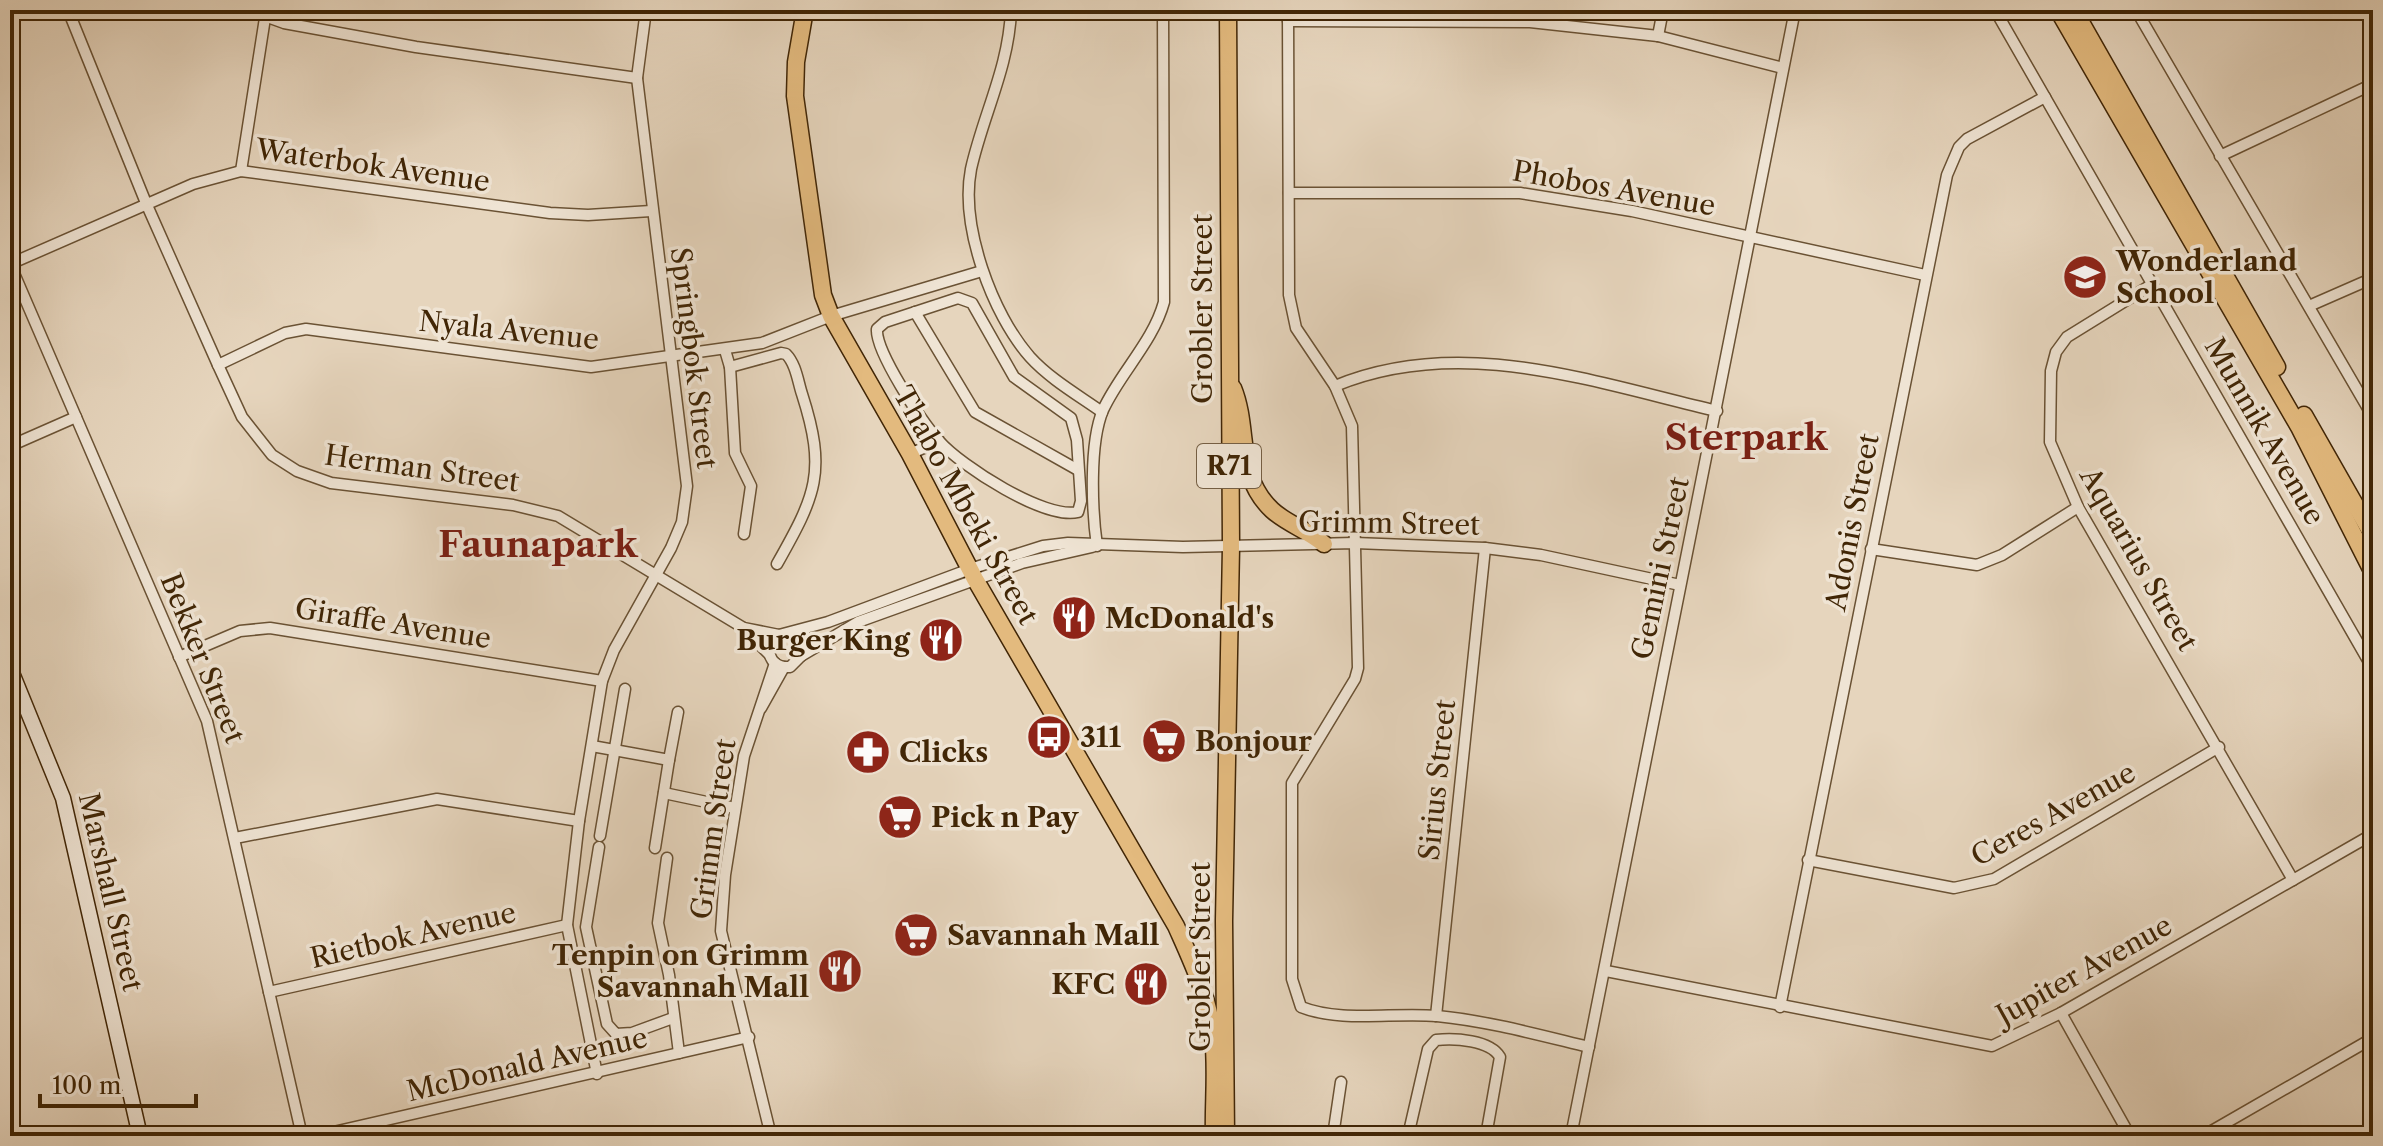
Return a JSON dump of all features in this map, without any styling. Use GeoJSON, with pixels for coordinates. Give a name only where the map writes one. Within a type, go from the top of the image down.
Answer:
{"type":"FeatureCollection","features":[{"type":"Feature","properties":{"kind":"main road","name":"Thabo Mbeki Street"},"geometry":{"type":"LineString","coordinates":[[805,10],[796,62],[796,107],[818,273],[831,316],[910,454],[972,574],[1176,926],[1200,979],[1214,1039]]}},
{"type":"Feature","properties":{"kind":"main road","name":"Grobler Street"},"geometry":{"type":"LineString","coordinates":[[1226,1129],[1224,921],[1231,547],[1228,10]]}},
{"type":"Feature","properties":{"kind":"main road","name":"Munnik Avenue"},"geometry":{"type":"LineString","coordinates":[[2058,10],[2299,427],[2373,573]]}},
{"type":"Feature","properties":{"kind":"main road","name":"Munnik Avenue"},"geometry":{"type":"LineString","coordinates":[[2074,10],[2373,536]]}},
{"type":"Feature","properties":{"kind":"main road"},"geometry":{"type":"LineString","coordinates":[[1228,375],[1238,402],[1244,460],[1253,486],[1277,514],[1324,544]]}},
{"type":"Feature","properties":{"kind":"main road"},"geometry":{"type":"LineString","coordinates":[[1224,921],[1214,1039],[1220,1107],[1226,1129]]}},
{"type":"Feature","properties":{"kind":"main road","name":"Grobler Street"},"geometry":{"type":"LineString","coordinates":[[1214,1039],[1214,1136]]}},
{"type":"Feature","properties":{"kind":"street","name":"Herman Street"},"geometry":{"type":"LineString","coordinates":[[68,10],[146,203],[218,365],[251,429],[272,455],[297,471],[331,483],[412,490],[540,510],[577,526],[657,578],[742,627],[776,661]]}},
{"type":"Feature","properties":{"kind":"street"},"geometry":{"type":"LineString","coordinates":[[248,10],[265,18],[416,47],[637,78]]}},
{"type":"Feature","properties":{"kind":"street","name":"Springbok Street"},"geometry":{"type":"LineString","coordinates":[[597,1074],[567,925],[579,821],[602,681],[614,650],[657,578],[682,522],[687,486],[637,78],[646,10]]}},
{"type":"Feature","properties":{"kind":"street"},"geometry":{"type":"LineString","coordinates":[[1011,10],[1003,69],[969,186],[971,216],[982,271],[1007,323],[1029,356],[1102,412]]}},
{"type":"Feature","properties":{"kind":"street","name":"Grobler Street"},"geometry":{"type":"LineString","coordinates":[[1096,546],[1095,464],[1102,412],[1155,327],[1164,302],[1163,10]]}},
{"type":"Feature","properties":{"kind":"street"},"geometry":{"type":"LineString","coordinates":[[1658,36],[1663,10]]}},
{"type":"Feature","properties":{"kind":"street","name":"Gemini Street"},"geometry":{"type":"LineString","coordinates":[[1571,1136],[1795,10]]}},
{"type":"Feature","properties":{"kind":"street","name":"Munnik Avenue"},"geometry":{"type":"LineString","coordinates":[[1995,10],[2373,669]]}},
{"type":"Feature","properties":{"kind":"street"},"geometry":{"type":"LineString","coordinates":[[2136,10],[2373,417]]}},
{"type":"Feature","properties":{"kind":"street"},"geometry":{"type":"LineString","coordinates":[[1589,1047],[1436,1016],[1334,1013],[1301,1007],[1292,979],[1290,793],[1296,772],[1356,675],[1352,426],[1335,386],[1293,319],[1289,295],[1288,16],[1507,21],[1658,36],[1783,68]]}},
{"type":"Feature","properties":{"kind":"street"},"geometry":{"type":"LineString","coordinates":[[241,171],[265,18]]}},
{"type":"Feature","properties":{"kind":"street"},"geometry":{"type":"LineString","coordinates":[[2220,156],[2373,84]]}},
{"type":"Feature","properties":{"kind":"street","name":"Adonis Street"},"geometry":{"type":"LineString","coordinates":[[1780,1007],[1947,175],[1959,147],[1983,129],[2045,97]]}},
{"type":"Feature","properties":{"kind":"street","name":"Waterbok Avenue"},"geometry":{"type":"LineString","coordinates":[[10,264],[193,184],[241,171],[550,213],[588,215],[651,211]]}},
{"type":"Feature","properties":{"kind":"street","name":"Phobos Avenue"},"geometry":{"type":"LineString","coordinates":[[1289,193],[1520,193],[1632,211],[1925,275]]}},
{"type":"Feature","properties":{"kind":"street","name":"Bekker Street"},"geometry":{"type":"LineString","coordinates":[[10,264],[214,743],[302,1136]]}},
{"type":"Feature","properties":{"kind":"street","name":"Nyala Avenue"},"geometry":{"type":"LineString","coordinates":[[218,365],[285,333],[306,329],[572,366],[669,358],[762,343],[831,316],[982,271]]}},
{"type":"Feature","properties":{"kind":"street"},"geometry":{"type":"LineString","coordinates":[[2309,306],[2373,278]]}},
{"type":"Feature","properties":{"kind":"street","name":"Aquarius Street"},"geometry":{"type":"LineString","coordinates":[[2151,285],[2067,337],[2056,352],[2051,371],[2050,442],[2078,507],[2293,880]]}},
{"type":"Feature","properties":{"kind":"street"},"geometry":{"type":"LineString","coordinates":[[961,298],[972,303],[1014,377],[1071,418],[1077,440],[1080,510],[1058,512],[993,481],[939,441],[906,392],[876,333],[880,325],[915,312],[961,298]]}},
{"type":"Feature","properties":{"kind":"street"},"geometry":{"type":"LineString","coordinates":[[915,312],[975,412],[1078,470]]}},
{"type":"Feature","properties":{"kind":"street"},"geometry":{"type":"LineString","coordinates":[[725,350],[730,367],[735,453],[751,486],[744,534]]}},
{"type":"Feature","properties":{"kind":"street"},"geometry":{"type":"LineString","coordinates":[[730,367],[786,354],[815,435],[818,453],[814,487],[803,517],[777,564]]}},
{"type":"Feature","properties":{"kind":"street"},"geometry":{"type":"LineString","coordinates":[[1335,386],[1404,364],[1480,363],[1559,375],[1717,411]]}},
{"type":"Feature","properties":{"kind":"street"},"geometry":{"type":"LineString","coordinates":[[10,446],[76,417]]}},
{"type":"Feature","properties":{"kind":"street"},"geometry":{"type":"LineString","coordinates":[[910,454],[939,441]]}},
{"type":"Feature","properties":{"kind":"street"},"geometry":{"type":"LineString","coordinates":[[1871,549],[1977,565],[2002,555],[2078,507]]}},
{"type":"Feature","properties":{"kind":"street","name":"Grimm Street"},"geometry":{"type":"LineString","coordinates":[[784,634],[972,574],[1096,546],[1231,547],[1355,543],[1485,548],[1541,555],[1680,585]]}},
{"type":"Feature","properties":{"kind":"street","name":"Sirius Street"},"geometry":{"type":"LineString","coordinates":[[1436,1016],[1485,548]]}},
{"type":"Feature","properties":{"kind":"street","name":"Grimm Street"},"geometry":{"type":"LineString","coordinates":[[801,656],[858,622],[972,574]]}},
{"type":"Feature","properties":{"kind":"street","name":"Herman Street"},"geometry":{"type":"LineString","coordinates":[[742,627],[784,634]]}},
{"type":"Feature","properties":{"kind":"street","name":"Giraffe Avenue"},"geometry":{"type":"LineString","coordinates":[[179,657],[240,631],[270,628],[602,681]]}},
{"type":"Feature","properties":{"kind":"street"},"geometry":{"type":"LineString","coordinates":[[784,634],[799,640],[801,656],[795,665],[776,661],[771,643],[784,634]]}},
{"type":"Feature","properties":{"kind":"street","name":"Grimm Street"},"geometry":{"type":"LineString","coordinates":[[771,1136],[721,931],[725,875],[744,756],[776,661]]}},
{"type":"Feature","properties":{"kind":"street","name":"Marshall Street"},"geometry":{"type":"LineString","coordinates":[[10,668],[63,798],[140,1136]]}},
{"type":"Feature","properties":{"kind":"street"},"geometry":{"type":"LineString","coordinates":[[625,689],[586,927],[607,1024],[616,1034],[673,1018]]}},
{"type":"Feature","properties":{"kind":"street"},"geometry":{"type":"LineString","coordinates":[[655,848],[678,712]]}},
{"type":"Feature","properties":{"kind":"street"},"geometry":{"type":"LineString","coordinates":[[592,746],[669,760]]}},
{"type":"Feature","properties":{"kind":"street","name":"Ceres Avenue"},"geometry":{"type":"LineString","coordinates":[[1808,860],[1944,886],[1972,887],[1994,879],[2219,747]]}},
{"type":"Feature","properties":{"kind":"street"},"geometry":{"type":"LineString","coordinates":[[664,793],[735,808]]}},
{"type":"Feature","properties":{"kind":"street"},"geometry":{"type":"LineString","coordinates":[[235,838],[437,799],[579,821]]}},
{"type":"Feature","properties":{"kind":"street","name":"Jupiter Avenue"},"geometry":{"type":"LineString","coordinates":[[1606,971],[1983,1046],[2000,1044],[2061,1013],[2373,834]]}},
{"type":"Feature","properties":{"kind":"street"},"geometry":{"type":"LineString","coordinates":[[667,858],[658,923],[669,975],[679,1053]]}},
{"type":"Feature","properties":{"kind":"street","name":"Rietbok Avenue"},"geometry":{"type":"LineString","coordinates":[[269,992],[567,925]]}},
{"type":"Feature","properties":{"kind":"street"},"geometry":{"type":"LineString","coordinates":[[2061,1013],[2130,1136]]}},
{"type":"Feature","properties":{"kind":"street","name":"McDonald Avenue"},"geometry":{"type":"LineString","coordinates":[[316,1136],[749,1037]]}},
{"type":"Feature","properties":{"kind":"street"},"geometry":{"type":"LineString","coordinates":[[2203,1136],[2373,1038]]}},
{"type":"Feature","properties":{"kind":"street"},"geometry":{"type":"LineString","coordinates":[[1408,1136],[1428,1049],[1436,1040],[1447,1039],[1493,1049],[1500,1057],[1486,1136]]}},
{"type":"Feature","properties":{"kind":"street"},"geometry":{"type":"LineString","coordinates":[[1333,1136],[1341,1082]]}},
{"type":"Feature","properties":{"kind":"place","name":"Wonderland School"},"geometry":{"type":"Point","coordinates":[2085,277]}},
{"type":"Feature","properties":{"kind":"place","name":"McDonald's"},"geometry":{"type":"Point","coordinates":[1074,618]}},
{"type":"Feature","properties":{"kind":"place","name":"Burger King"},"geometry":{"type":"Point","coordinates":[941,640]}},
{"type":"Feature","properties":{"kind":"place","name":"311"},"geometry":{"type":"Point","coordinates":[1049,737]}},
{"type":"Feature","properties":{"kind":"place","name":"Bonjour"},"geometry":{"type":"Point","coordinates":[1164,741]}},
{"type":"Feature","properties":{"kind":"place","name":"Clicks"},"geometry":{"type":"Point","coordinates":[868,752]}},
{"type":"Feature","properties":{"kind":"place","name":"Pick n Pay"},"geometry":{"type":"Point","coordinates":[900,817]}},
{"type":"Feature","properties":{"kind":"place","name":"Savannah Mall"},"geometry":{"type":"Point","coordinates":[916,935]}},
{"type":"Feature","properties":{"kind":"place","name":"Tenpin on Grimm Savannah Mall"},"geometry":{"type":"Point","coordinates":[840,971]}},
{"type":"Feature","properties":{"kind":"place","name":"KFC"},"geometry":{"type":"Point","coordinates":[1146,984]}},
{"type":"Feature","properties":{"kind":"district","name":"Sterpark"},"geometry":{"type":"Point","coordinates":[1746,437]}},
{"type":"Feature","properties":{"kind":"district","name":"Faunapark"},"geometry":{"type":"Point","coordinates":[538,544]}}]}
